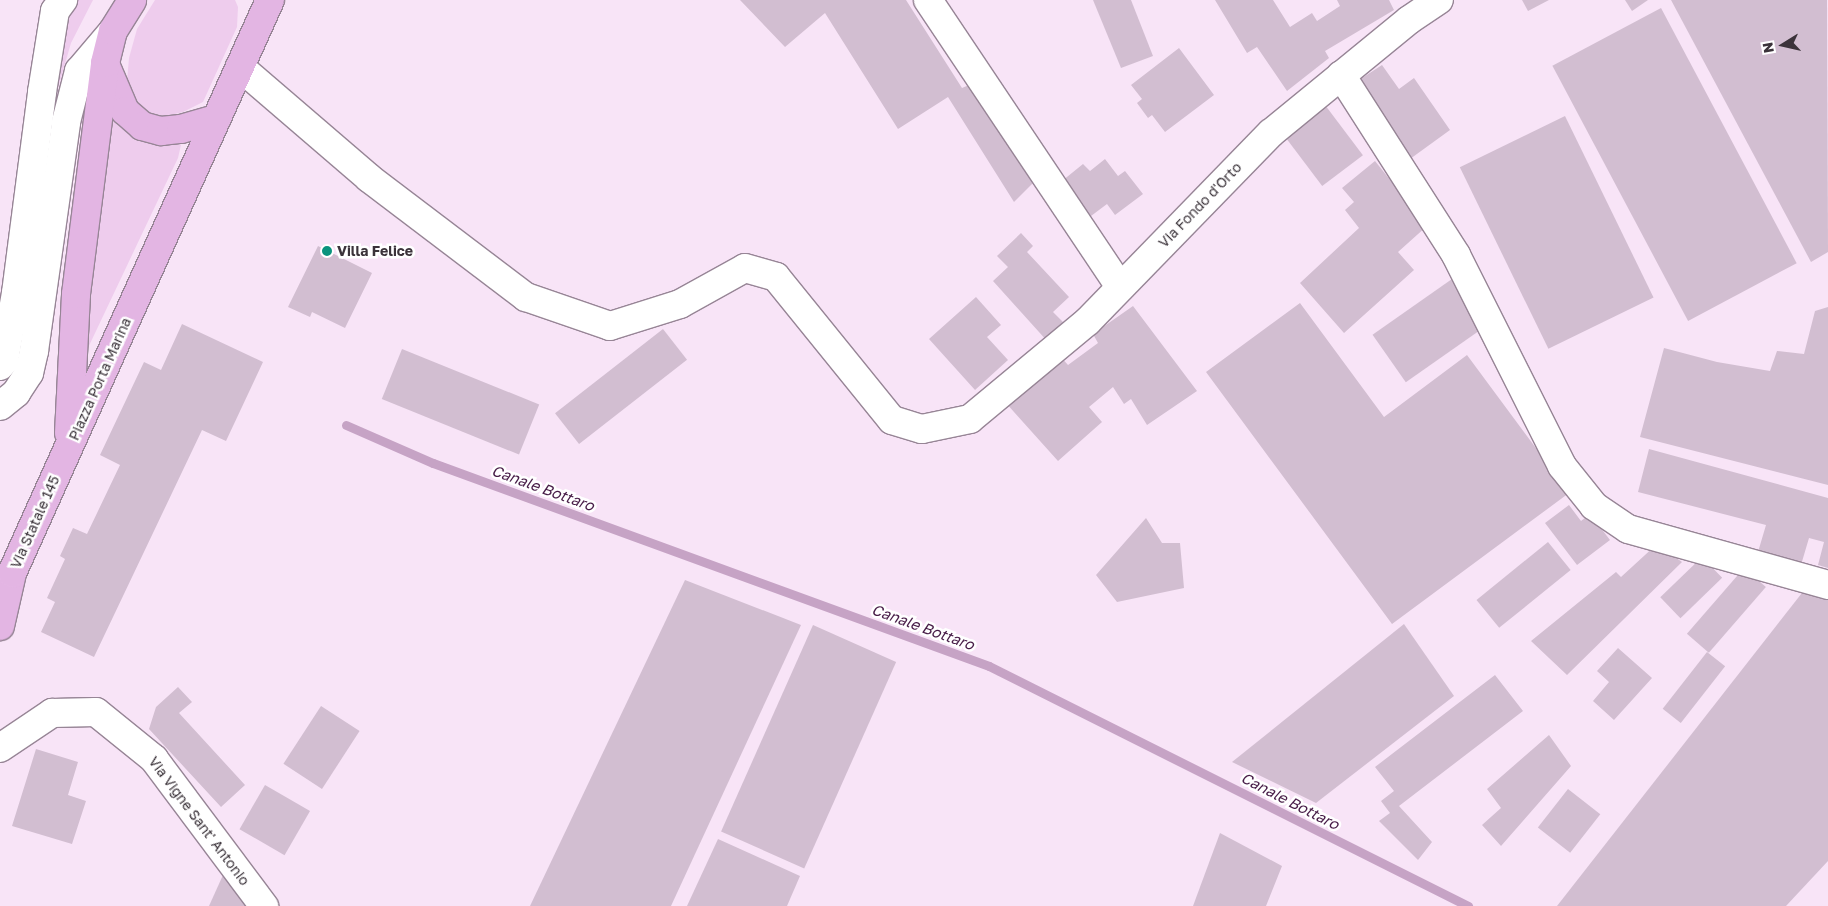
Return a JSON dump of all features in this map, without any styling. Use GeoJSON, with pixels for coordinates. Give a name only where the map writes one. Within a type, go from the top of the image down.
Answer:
{"type":"FeatureCollection","features":[{"type":"Feature","properties":{"kind":"main road"},"geometry":{"type":"LineString","coordinates":[[247,0],[257,30]]}},
{"type":"Feature","properties":{"kind":"main road","name":"Piazza Porta Marina"},"geometry":{"type":"LineString","coordinates":[[68,450],[270,0]]}},
{"type":"Feature","properties":{"kind":"main road","name":"Piazza Porta Marina"},"geometry":{"type":"LineString","coordinates":[[68,450],[76,294],[105,63],[113,31],[130,1]]}},
{"type":"Feature","properties":{"kind":"main road"},"geometry":{"type":"LineString","coordinates":[[105,63],[125,111],[142,126],[161,131],[217,119]]}},
{"type":"Feature","properties":{"kind":"main road","name":"Via Statale 145"},"geometry":{"type":"LineString","coordinates":[[0,626],[12,573],[68,450]]}},
{"type":"Feature","properties":{"kind":"street"},"geometry":{"type":"LineString","coordinates":[[0,366],[4,361],[16,294],[42,92],[55,11],[63,0]]}},
{"type":"Feature","properties":{"kind":"street"},"geometry":{"type":"LineString","coordinates":[[928,0],[1120,287]]}},
{"type":"Feature","properties":{"kind":"street","name":"Via Fondo d'Orto"},"geometry":{"type":"LineString","coordinates":[[240,66],[369,178],[526,297],[610,326],[680,304],[745,268],[776,277],[892,420],[922,430],[970,418],[1088,321],[1271,133],[1409,20],[1439,0]]}},
{"type":"Feature","properties":{"kind":"street"},"geometry":{"type":"LineString","coordinates":[[0,406],[16,393],[29,373],[34,351],[66,122],[79,71],[113,31]]}},
{"type":"Feature","properties":{"kind":"street"},"geometry":{"type":"LineString","coordinates":[[1342,75],[1456,255],[1562,466],[1594,506],[1628,529],[1828,585]]}},
{"type":"Feature","properties":{"kind":"street","name":"Via Vigne Sant' Antonio"},"geometry":{"type":"LineString","coordinates":[[0,748],[52,713],[96,712],[154,759],[264,906]]}},
{"type":"Feature","properties":{"kind":"shaded area"},"geometry":{"type":"Polygon","coordinates":[[[76,0],[93,0],[71,43],[52,109],[63,36],[76,0]]]}},
{"type":"Feature","properties":{"kind":"shaded area"},"geometry":{"type":"Polygon","coordinates":[[[155,0],[235,0],[238,7],[237,27],[203,102],[183,112],[167,116],[152,114],[140,106],[130,93],[127,81],[129,58],[137,29],[155,0]]]}},
{"type":"Feature","properties":{"kind":"shaded area"},"geometry":{"type":"Polygon","coordinates":[[[109,113],[136,139],[152,143],[175,142],[181,145],[178,158],[87,350],[86,312],[109,113]]]}},
{"type":"Feature","properties":{"kind":"building"},"geometry":{"type":"Polygon","coordinates":[[[740,0],[906,0],[962,88],[969,85],[1035,181],[1014,202],[948,97],[898,129],[825,13],[785,47],[740,0]]]}},
{"type":"Feature","properties":{"kind":"building"},"geometry":{"type":"Polygon","coordinates":[[[1093,0],[1131,0],[1153,56],[1121,68],[1093,0]]]}},
{"type":"Feature","properties":{"kind":"building"},"geometry":{"type":"Polygon","coordinates":[[[1215,0],[1273,0],[1290,27],[1312,13],[1317,21],[1340,6],[1337,0],[1389,0],[1394,10],[1325,51],[1329,58],[1287,91],[1257,47],[1247,53],[1215,0]]]}},
{"type":"Feature","properties":{"kind":"building"},"geometry":{"type":"Polygon","coordinates":[[[1522,0],[1549,0],[1528,11],[1522,0]]]}},
{"type":"Feature","properties":{"kind":"building"},"geometry":{"type":"Polygon","coordinates":[[[1625,0],[1648,0],[1632,11],[1625,0]]]}},
{"type":"Feature","properties":{"kind":"building"},"geometry":{"type":"Polygon","coordinates":[[[1671,0],[1827,0],[1828,252],[1811,262],[1671,0]]]}},
{"type":"Feature","properties":{"kind":"building"},"geometry":{"type":"Polygon","coordinates":[[[1661,8],[1797,263],[1688,321],[1552,66],[1661,8]]]}},
{"type":"Feature","properties":{"kind":"building"},"geometry":{"type":"Polygon","coordinates":[[[1179,48],[1214,95],[1165,132],[1152,115],[1148,118],[1137,103],[1142,99],[1131,85],[1179,48]]]}},
{"type":"Feature","properties":{"kind":"building"},"geometry":{"type":"Polygon","coordinates":[[[1382,65],[1399,89],[1414,78],[1450,130],[1410,159],[1356,82],[1382,65]]]}},
{"type":"Feature","properties":{"kind":"building"},"geometry":{"type":"Polygon","coordinates":[[[1322,101],[1363,155],[1322,186],[1281,132],[1322,101]]]}},
{"type":"Feature","properties":{"kind":"building"},"geometry":{"type":"Polygon","coordinates":[[[1565,116],[1654,298],[1548,349],[1460,167],[1565,116]]]}},
{"type":"Feature","properties":{"kind":"building"},"geometry":{"type":"Polygon","coordinates":[[[1105,159],[1118,176],[1125,171],[1143,194],[1115,215],[1107,204],[1091,216],[1062,181],[1083,164],[1090,171],[1105,159]]]}},
{"type":"Feature","properties":{"kind":"building"},"geometry":{"type":"Polygon","coordinates":[[[1375,161],[1427,226],[1398,252],[1414,270],[1344,333],[1300,283],[1359,228],[1345,210],[1354,202],[1342,188],[1375,161]]]}},
{"type":"Feature","properties":{"kind":"building"},"geometry":{"type":"Polygon","coordinates":[[[1021,233],[1033,246],[1027,252],[1069,297],[1053,312],[1066,325],[1048,342],[993,281],[1008,267],[997,256],[1021,233]]]}},
{"type":"Feature","properties":{"kind":"building"},"geometry":{"type":"Polygon","coordinates":[[[318,246],[372,273],[345,328],[312,312],[310,317],[288,307],[318,246]]]}},
{"type":"Feature","properties":{"kind":"building"},"geometry":{"type":"Polygon","coordinates":[[[1452,279],[1485,327],[1406,382],[1373,335],[1452,279]]]}},
{"type":"Feature","properties":{"kind":"building"},"geometry":{"type":"Polygon","coordinates":[[[976,297],[1001,325],[987,337],[1008,360],[975,390],[929,339],[976,297]]]}},
{"type":"Feature","properties":{"kind":"building"},"geometry":{"type":"Polygon","coordinates":[[[1300,303],[1384,417],[1467,355],[1569,493],[1392,624],[1206,372],[1300,303]]]}},
{"type":"Feature","properties":{"kind":"building"},"geometry":{"type":"Polygon","coordinates":[[[1133,306],[1197,391],[1147,425],[1131,399],[1124,404],[1113,387],[1089,407],[1102,422],[1058,461],[1006,403],[1059,355],[1068,365],[1098,343],[1093,334],[1133,306]]]}},
{"type":"Feature","properties":{"kind":"building"},"geometry":{"type":"Polygon","coordinates":[[[1828,307],[1828,485],[1640,437],[1664,348],[1717,362],[1770,371],[1777,351],[1804,354],[1815,311],[1828,307]]]}},
{"type":"Feature","properties":{"kind":"building"},"geometry":{"type":"Polygon","coordinates":[[[182,324],[263,362],[226,441],[202,430],[94,657],[41,632],[55,602],[47,598],[65,559],[60,556],[73,528],[87,534],[120,465],[100,455],[144,362],[161,370],[182,324]]]}},
{"type":"Feature","properties":{"kind":"building"},"geometry":{"type":"Polygon","coordinates":[[[663,329],[687,360],[579,444],[555,413],[663,329]]]}},
{"type":"Feature","properties":{"kind":"building"},"geometry":{"type":"Polygon","coordinates":[[[402,349],[539,404],[519,455],[382,399],[402,349]]]}},
{"type":"Feature","properties":{"kind":"building"},"geometry":{"type":"Polygon","coordinates":[[[1649,449],[1828,498],[1828,568],[1818,565],[1824,542],[1809,538],[1801,565],[1758,552],[1766,525],[1638,492],[1649,449]]]}},
{"type":"Feature","properties":{"kind":"building"},"geometry":{"type":"Polygon","coordinates":[[[1569,505],[1581,521],[1590,514],[1610,540],[1577,565],[1545,523],[1569,505]]]}},
{"type":"Feature","properties":{"kind":"building"},"geometry":{"type":"Polygon","coordinates":[[[1146,518],[1162,543],[1180,543],[1184,588],[1117,602],[1096,575],[1146,518]]]}},
{"type":"Feature","properties":{"kind":"building"},"geometry":{"type":"Polygon","coordinates":[[[1548,542],[1571,570],[1499,628],[1477,600],[1548,542]]]}},
{"type":"Feature","properties":{"kind":"building"},"geometry":{"type":"Polygon","coordinates":[[[1657,544],[1682,562],[1567,675],[1531,641],[1616,572],[1621,577],[1657,544]]]}},
{"type":"Feature","properties":{"kind":"building"},"geometry":{"type":"Polygon","coordinates":[[[1702,557],[1722,578],[1680,618],[1660,597],[1702,557]]]}},
{"type":"Feature","properties":{"kind":"building"},"geometry":{"type":"Polygon","coordinates":[[[1744,568],[1766,587],[1709,653],[1687,634],[1744,568]]]}},
{"type":"Feature","properties":{"kind":"building"},"geometry":{"type":"Polygon","coordinates":[[[685,580],[801,625],[671,906],[530,906],[685,580]]]}},
{"type":"Feature","properties":{"kind":"building"},"geometry":{"type":"Polygon","coordinates":[[[1809,584],[1828,590],[1828,861],[1786,906],[1557,906],[1809,584]]]}},
{"type":"Feature","properties":{"kind":"building"},"geometry":{"type":"Polygon","coordinates":[[[1404,624],[1454,696],[1316,803],[1232,762],[1404,624]]]}},
{"type":"Feature","properties":{"kind":"building"},"geometry":{"type":"Polygon","coordinates":[[[813,625],[896,662],[804,868],[721,831],[813,625]]]}},
{"type":"Feature","properties":{"kind":"building"},"geometry":{"type":"Polygon","coordinates":[[[1618,648],[1652,678],[1614,720],[1593,701],[1609,682],[1597,671],[1618,648]]]}},
{"type":"Feature","properties":{"kind":"building"},"geometry":{"type":"Polygon","coordinates":[[[1707,652],[1725,666],[1681,723],[1663,709],[1707,652]]]}},
{"type":"Feature","properties":{"kind":"building"},"geometry":{"type":"Polygon","coordinates":[[[1495,675],[1523,711],[1399,806],[1432,842],[1418,860],[1379,821],[1390,813],[1381,801],[1394,791],[1375,767],[1495,675]]]}},
{"type":"Feature","properties":{"kind":"building"},"geometry":{"type":"Polygon","coordinates":[[[178,687],[192,702],[179,713],[245,785],[221,807],[149,729],[156,707],[178,687]]]}},
{"type":"Feature","properties":{"kind":"building"},"geometry":{"type":"Polygon","coordinates":[[[321,706],[360,731],[322,789],[283,764],[321,706]]]}},
{"type":"Feature","properties":{"kind":"building"},"geometry":{"type":"Polygon","coordinates":[[[1549,735],[1571,766],[1501,846],[1482,825],[1501,808],[1487,789],[1549,735]]]}},
{"type":"Feature","properties":{"kind":"building"},"geometry":{"type":"Polygon","coordinates":[[[36,749],[78,762],[68,795],[86,801],[72,844],[12,826],[36,749]]]}},
{"type":"Feature","properties":{"kind":"building"},"geometry":{"type":"Polygon","coordinates":[[[265,785],[310,811],[285,855],[239,829],[265,785]]]}},
{"type":"Feature","properties":{"kind":"building"},"geometry":{"type":"Polygon","coordinates":[[[1568,789],[1600,814],[1570,853],[1538,828],[1568,789]]]}},
{"type":"Feature","properties":{"kind":"building"},"geometry":{"type":"Polygon","coordinates":[[[1220,833],[1282,866],[1266,906],[1193,906],[1220,833]]]}},
{"type":"Feature","properties":{"kind":"building"},"geometry":{"type":"Polygon","coordinates":[[[718,839],[800,876],[787,906],[687,906],[718,839]]]}},
{"type":"Feature","properties":{"kind":"building"},"geometry":{"type":"Polygon","coordinates":[[[223,875],[246,906],[209,906],[223,875]]]}},
{"type":"Feature","properties":{"kind":"waterway","name":"Canale Bottaro"},"geometry":{"type":"LineString","coordinates":[[346,425],[433,463],[989,666],[1468,906]]}},
{"type":"Feature","properties":{"kind":"place","name":"Villa Felice"},"geometry":{"type":"Point","coordinates":[327,251]}}]}
